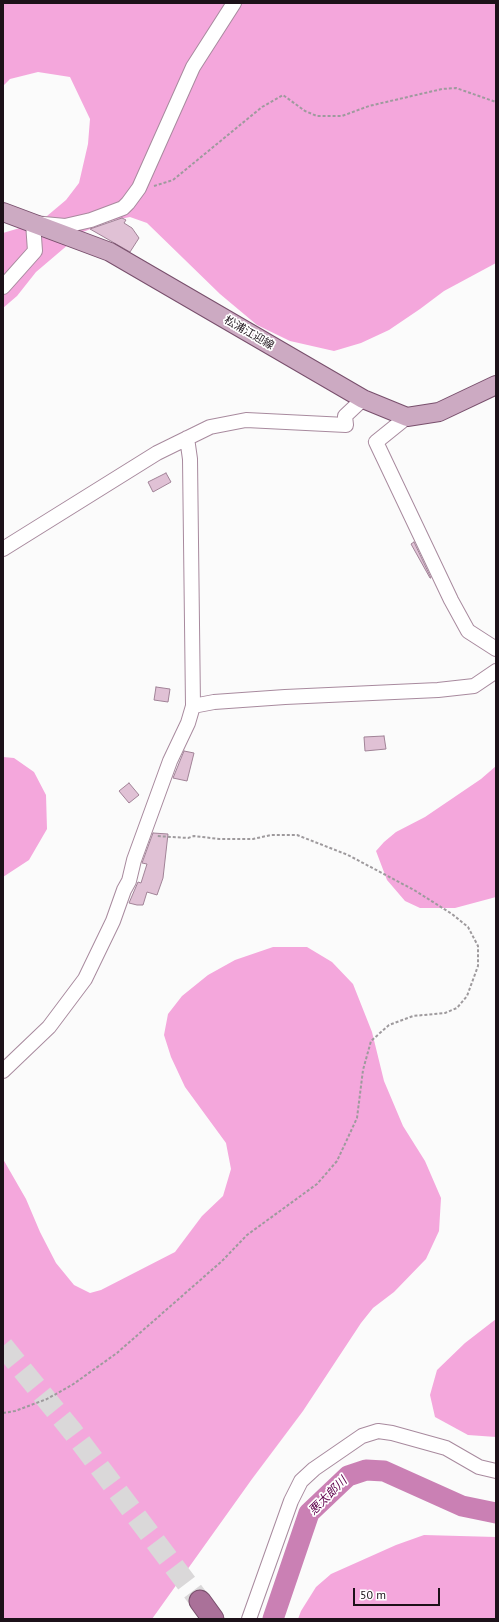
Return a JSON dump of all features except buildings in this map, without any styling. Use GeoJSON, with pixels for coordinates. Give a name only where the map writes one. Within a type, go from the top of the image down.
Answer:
{"type":"FeatureCollection","features":[{"type":"Feature","properties":{"kind":"highway"},"geometry":{"type":"LineString","coordinates":[[199,1609],[213,1619]]}},
{"type":"Feature","properties":{"kind":"main road","name":"松浦江迎線"},"geometry":{"type":"LineString","coordinates":[[3,212],[110,252],[363,398],[407,417]]}},
{"type":"Feature","properties":{"kind":"main road"},"geometry":{"type":"LineString","coordinates":[[407,417],[439,412],[496,385]]}},
{"type":"Feature","properties":{"kind":"street"},"geometry":{"type":"LineString","coordinates":[[3,286],[35,251],[33,222],[64,226],[91,220],[123,208],[139,188],[193,67],[234,3]]}},
{"type":"Feature","properties":{"kind":"street"},"geometry":{"type":"LineString","coordinates":[[3,549],[157,453],[210,427],[246,420],[346,425],[345,416],[363,398]]}},
{"type":"Feature","properties":{"kind":"street"},"geometry":{"type":"LineString","coordinates":[[407,417],[376,442],[451,600],[468,631],[496,649]]}},
{"type":"Feature","properties":{"kind":"street"},"geometry":{"type":"LineString","coordinates":[[3,1071],[49,1027],[85,980],[113,922],[170,761],[188,724],[193,706],[190,459],[187,438]]}},
{"type":"Feature","properties":{"kind":"street"},"geometry":{"type":"LineString","coordinates":[[193,706],[214,702],[438,690],[474,686],[496,671]]}},
{"type":"Feature","properties":{"kind":"street"},"geometry":{"type":"LineString","coordinates":[[249,1619],[291,1501],[301,1481],[314,1469],[362,1436],[378,1431],[392,1433],[446,1448],[479,1467],[496,1471]]}},
{"type":"Feature","properties":{"kind":"path"},"geometry":{"type":"LineString","coordinates":[[139,188],[158,185],[173,180],[262,107],[283,95],[305,111],[317,116],[342,116],[369,106],[442,89],[456,88],[496,102]]}},
{"type":"Feature","properties":{"kind":"path"},"geometry":{"type":"LineString","coordinates":[[3,1413],[15,1411],[47,1399],[92,1372],[117,1353],[158,1317],[159,1314],[222,1261],[247,1235],[317,1184],[337,1161],[357,1118],[363,1070],[371,1041],[389,1026],[413,1016],[446,1013],[457,1008],[467,996],[478,966],[478,946],[468,927],[452,914],[414,890],[348,855],[297,835],[271,835],[253,839],[219,839],[194,836],[188,838],[145,835]]}},
{"type":"Feature","properties":{"kind":"shaded area"},"geometry":{"type":"Polygon","coordinates":[[[3,3],[496,3],[496,263],[444,291],[389,330],[361,343],[334,351],[290,341],[257,325],[220,294],[147,223],[130,217],[110,221],[83,232],[36,272],[17,296],[3,308],[3,233],[23,227],[47,216],[66,200],[79,183],[88,144],[90,119],[70,77],[38,72],[10,79],[3,86],[3,3]]]}},
{"type":"Feature","properties":{"kind":"shaded area"},"geometry":{"type":"Polygon","coordinates":[[[3,757],[14,758],[34,772],[46,795],[47,829],[29,860],[3,877],[3,757]]]}},
{"type":"Feature","properties":{"kind":"shaded area"},"geometry":{"type":"Polygon","coordinates":[[[496,766],[496,897],[455,908],[420,908],[405,901],[387,880],[376,851],[396,832],[425,817],[481,779],[496,766]]]}},
{"type":"Feature","properties":{"kind":"shaded area"},"geometry":{"type":"Polygon","coordinates":[[[273,947],[307,947],[332,962],[353,984],[372,1032],[384,1081],[403,1126],[425,1161],[441,1198],[439,1231],[426,1259],[394,1292],[373,1308],[361,1323],[303,1411],[252,1479],[152,1619],[3,1619],[3,1159],[26,1199],[40,1232],[56,1263],[74,1285],[90,1293],[101,1290],[175,1252],[202,1216],[223,1196],[231,1169],[226,1143],[185,1087],[171,1057],[164,1035],[168,1014],[182,996],[208,975],[235,960],[273,947]]]}},
{"type":"Feature","properties":{"kind":"shaded area"},"geometry":{"type":"Polygon","coordinates":[[[496,1319],[496,1437],[468,1435],[435,1417],[430,1395],[437,1370],[465,1343],[496,1319]]]}},
{"type":"Feature","properties":{"kind":"shaded area"},"geometry":{"type":"Polygon","coordinates":[[[424,1535],[496,1537],[496,1619],[298,1619],[301,1611],[316,1587],[331,1574],[396,1545],[424,1535]]]}},
{"type":"Feature","properties":{"kind":"waterway","name":"悪太郎川"},"geometry":{"type":"LineString","coordinates":[[273,1619],[309,1513],[348,1476],[366,1470],[384,1471],[462,1506],[496,1513]]}},
{"type":"Feature","properties":{"kind":"tunnel"},"geometry":{"type":"LineString","coordinates":[[3,1346],[73,1432],[200,1601]]}}]}
